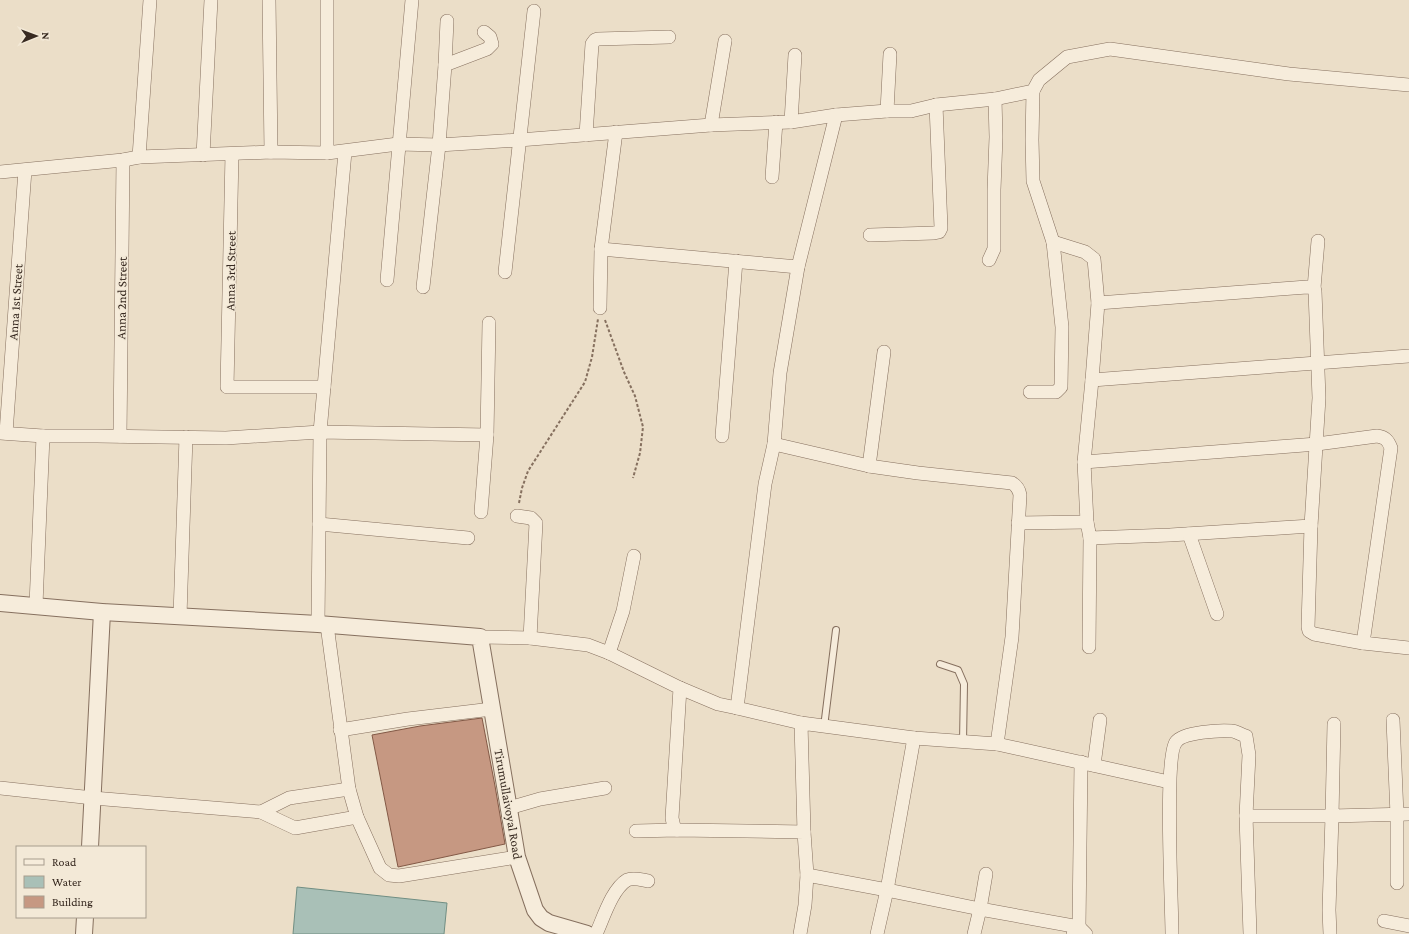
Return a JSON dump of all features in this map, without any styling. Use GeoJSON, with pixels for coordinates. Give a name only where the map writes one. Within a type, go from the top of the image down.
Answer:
{"type":"FeatureCollection","features":[{"type":"Feature","properties":{"kind":"street"},"geometry":{"type":"LineString","coordinates":[[139,157],[150,0]]}},
{"type":"Feature","properties":{"kind":"street"},"geometry":{"type":"LineString","coordinates":[[203,155],[211,0]]}},
{"type":"Feature","properties":{"kind":"street"},"geometry":{"type":"LineString","coordinates":[[269,0],[271,152]]}},
{"type":"Feature","properties":{"kind":"street"},"geometry":{"type":"LineString","coordinates":[[326,153],[328,0]]}},
{"type":"Feature","properties":{"kind":"street"},"geometry":{"type":"LineString","coordinates":[[387,280],[412,0]]}},
{"type":"Feature","properties":{"kind":"street"},"geometry":{"type":"LineString","coordinates":[[505,272],[534,11]]}},
{"type":"Feature","properties":{"kind":"street"},"geometry":{"type":"LineString","coordinates":[[423,287],[439,145],[447,21]]}},
{"type":"Feature","properties":{"kind":"street"},"geometry":{"type":"LineString","coordinates":[[445,65],[487,49],[492,44],[490,37],[484,32]]}},
{"type":"Feature","properties":{"kind":"street"},"geometry":{"type":"LineString","coordinates":[[586,135],[592,44],[595,40],[669,37]]}},
{"type":"Feature","properties":{"kind":"street"},"geometry":{"type":"LineString","coordinates":[[711,125],[725,41]]}},
{"type":"Feature","properties":{"kind":"street"},"geometry":{"type":"LineString","coordinates":[[1030,392],[1056,392],[1061,387],[1062,327],[1053,242],[1033,181],[1032,140],[1033,91],[1039,80],[1067,57],[1110,49],[1289,74],[1409,86]]}},
{"type":"Feature","properties":{"kind":"street"},"geometry":{"type":"LineString","coordinates":[[791,122],[795,54]]}},
{"type":"Feature","properties":{"kind":"street"},"geometry":{"type":"LineString","coordinates":[[887,111],[890,54]]}},
{"type":"Feature","properties":{"kind":"street"},"geometry":{"type":"LineString","coordinates":[[0,172],[123,160],[139,157],[271,152],[345,152],[398,144],[439,145],[711,125],[791,122],[836,115],[911,110],[1033,91]]}},
{"type":"Feature","properties":{"kind":"street"},"geometry":{"type":"LineString","coordinates":[[989,260],[994,249],[996,137],[995,98]]}},
{"type":"Feature","properties":{"kind":"street"},"geometry":{"type":"LineString","coordinates":[[870,235],[939,232],[941,228],[936,105]]}},
{"type":"Feature","properties":{"kind":"street"},"geometry":{"type":"LineString","coordinates":[[737,708],[765,484],[774,444],[780,373],[798,267],[836,115]]}},
{"type":"Feature","properties":{"kind":"street"},"geometry":{"type":"LineString","coordinates":[[772,177],[776,122]]}},
{"type":"Feature","properties":{"kind":"street"},"geometry":{"type":"LineString","coordinates":[[600,308],[601,248],[616,132]]}},
{"type":"Feature","properties":{"kind":"street"},"geometry":{"type":"LineString","coordinates":[[345,152],[320,432],[319,524],[323,625],[349,789],[357,817],[380,868],[389,875],[399,876],[517,858]]}},
{"type":"Feature","properties":{"kind":"street","name":"Anna 3rd Street"},"geometry":{"type":"LineString","coordinates":[[232,154],[227,387],[324,387]]}},
{"type":"Feature","properties":{"kind":"street","name":"Anna 2nd Street"},"geometry":{"type":"LineString","coordinates":[[120,436],[123,160]]}},
{"type":"Feature","properties":{"kind":"street","name":"Anna 1st Street"},"geometry":{"type":"LineString","coordinates":[[3,433],[25,170]]}},
{"type":"Feature","properties":{"kind":"street"},"geometry":{"type":"LineString","coordinates":[[1318,241],[1314,288],[1319,398],[1311,526],[1308,627],[1314,634],[1409,648]]}},
{"type":"Feature","properties":{"kind":"street"},"geometry":{"type":"LineString","coordinates":[[1053,242],[1085,252],[1094,260],[1098,303],[1084,462],[1087,522],[1090,538],[1089,647]]}},
{"type":"Feature","properties":{"kind":"street"},"geometry":{"type":"LineString","coordinates":[[601,248],[798,267]]}},
{"type":"Feature","properties":{"kind":"street"},"geometry":{"type":"LineString","coordinates":[[722,436],[736,261]]}},
{"type":"Feature","properties":{"kind":"street"},"geometry":{"type":"LineString","coordinates":[[1098,303],[1307,287],[1314,288]]}},
{"type":"Feature","properties":{"kind":"street"},"geometry":{"type":"LineString","coordinates":[[481,512],[487,435],[489,323]]}},
{"type":"Feature","properties":{"kind":"street"},"geometry":{"type":"LineString","coordinates":[[869,466],[884,352]]}},
{"type":"Feature","properties":{"kind":"street"},"geometry":{"type":"LineString","coordinates":[[1092,380],[1409,356]]}},
{"type":"Feature","properties":{"kind":"street"},"geometry":{"type":"LineString","coordinates":[[3,433],[43,436],[226,438],[320,432],[487,435]]}},
{"type":"Feature","properties":{"kind":"street"},"geometry":{"type":"LineString","coordinates":[[36,606],[43,436]]}},
{"type":"Feature","properties":{"kind":"street"},"geometry":{"type":"LineString","coordinates":[[1084,462],[1317,444],[1377,436],[1385,438],[1389,442],[1391,448],[1363,642]]}},
{"type":"Feature","properties":{"kind":"street"},"geometry":{"type":"LineString","coordinates":[[180,616],[186,437]]}},
{"type":"Feature","properties":{"kind":"street"},"geometry":{"type":"LineString","coordinates":[[774,444],[869,466],[1012,483],[1016,486],[1020,495],[1012,638],[997,744]]}},
{"type":"Feature","properties":{"kind":"street"},"geometry":{"type":"LineString","coordinates":[[517,516],[531,518],[536,523],[530,638]]}},
{"type":"Feature","properties":{"kind":"street"},"geometry":{"type":"LineString","coordinates":[[1018,523],[1087,522]]}},
{"type":"Feature","properties":{"kind":"street"},"geometry":{"type":"LineString","coordinates":[[319,524],[468,538]]}},
{"type":"Feature","properties":{"kind":"street"},"geometry":{"type":"LineString","coordinates":[[1090,538],[1189,534],[1311,526]]}},
{"type":"Feature","properties":{"kind":"street"},"geometry":{"type":"LineString","coordinates":[[1189,534],[1217,614]]}},
{"type":"Feature","properties":{"kind":"street"},"geometry":{"type":"LineString","coordinates":[[610,653],[623,611],[634,556]]}},
{"type":"Feature","properties":{"kind":"street"},"geometry":{"type":"LineString","coordinates":[[0,603],[102,612],[323,625],[480,637],[530,638],[588,646],[610,653],[680,688],[718,704],[801,723],[914,738],[997,744],[1169,782]]}},
{"type":"Feature","properties":{"kind":"street"},"geometry":{"type":"LineString","coordinates":[[90,846],[102,612]]}},
{"type":"Feature","properties":{"kind":"street","name":"Tirumullaivoyal Road"},"geometry":{"type":"LineString","coordinates":[[480,637],[517,858],[535,910],[541,918]]}},
{"type":"Feature","properties":{"kind":"street"},"geometry":{"type":"LineString","coordinates":[[677,830],[674,827],[672,818],[680,688]]}},
{"type":"Feature","properties":{"kind":"street"},"geometry":{"type":"LineString","coordinates":[[340,730],[408,719],[492,709]]}},
{"type":"Feature","properties":{"kind":"street"},"geometry":{"type":"LineString","coordinates":[[807,875],[980,909],[1079,932],[1087,764],[1100,720]]}},
{"type":"Feature","properties":{"kind":"street"},"geometry":{"type":"LineString","coordinates":[[1393,720],[1403,815],[1398,883]]}},
{"type":"Feature","properties":{"kind":"street"},"geometry":{"type":"LineString","coordinates":[[800,934],[806,905],[807,875],[804,832],[801,723]]}},
{"type":"Feature","properties":{"kind":"street"},"geometry":{"type":"LineString","coordinates":[[1330,934],[1329,910],[1334,724]]}},
{"type":"Feature","properties":{"kind":"street"},"geometry":{"type":"LineString","coordinates":[[1172,934],[1169,782],[1172,750],[1175,742],[1180,737],[1200,733],[1233,730],[1246,736],[1249,755],[1246,816],[1250,934]]}},
{"type":"Feature","properties":{"kind":"street"},"geometry":{"type":"LineString","coordinates":[[877,934],[887,890],[914,738]]}},
{"type":"Feature","properties":{"kind":"street"},"geometry":{"type":"LineString","coordinates":[[0,788],[93,798],[260,812],[295,828],[357,817]]}},
{"type":"Feature","properties":{"kind":"street"},"geometry":{"type":"LineString","coordinates":[[509,808],[540,799],[605,788]]}},
{"type":"Feature","properties":{"kind":"street"},"geometry":{"type":"LineString","coordinates":[[260,812],[289,798],[349,789]]}},
{"type":"Feature","properties":{"kind":"street"},"geometry":{"type":"LineString","coordinates":[[1246,816],[1403,815]]}},
{"type":"Feature","properties":{"kind":"street"},"geometry":{"type":"LineString","coordinates":[[636,831],[677,830],[804,832]]}},
{"type":"Feature","properties":{"kind":"street"},"geometry":{"type":"LineString","coordinates":[[974,934],[986,874]]}},
{"type":"Feature","properties":{"kind":"street"},"geometry":{"type":"LineString","coordinates":[[596,934],[609,904],[618,889],[628,880],[637,878],[648,882]]}},
{"type":"Feature","properties":{"kind":"street"},"geometry":{"type":"LineString","coordinates":[[84,934],[85,918]]}},
{"type":"Feature","properties":{"kind":"street"},"geometry":{"type":"LineString","coordinates":[[540,934],[541,918],[549,923],[587,934]]}},
{"type":"Feature","properties":{"kind":"street"},"geometry":{"type":"LineString","coordinates":[[1384,921],[1409,926]]}},
{"type":"Feature","properties":{"kind":"lane"},"geometry":{"type":"LineString","coordinates":[[824,726],[836,630]]}},
{"type":"Feature","properties":{"kind":"lane"},"geometry":{"type":"LineString","coordinates":[[940,664],[958,670],[964,684],[963,742]]}},
{"type":"Feature","properties":{"kind":"path"},"geometry":{"type":"LineString","coordinates":[[600,308],[624,372],[635,396],[643,427],[640,453],[633,478]]}},
{"type":"Feature","properties":{"kind":"path"},"geometry":{"type":"LineString","coordinates":[[517,516],[522,488],[528,471],[585,382],[592,357],[600,308]]}},
{"type":"Feature","properties":{"kind":"water"},"geometry":{"type":"Polygon","coordinates":[[[297,887],[447,903],[444,934],[293,934],[297,887]]]}},
{"type":"Feature","properties":{"kind":"building"},"geometry":{"type":"Polygon","coordinates":[[[482,718],[505,844],[398,867],[372,735],[420,726],[482,718]]]}}]}
